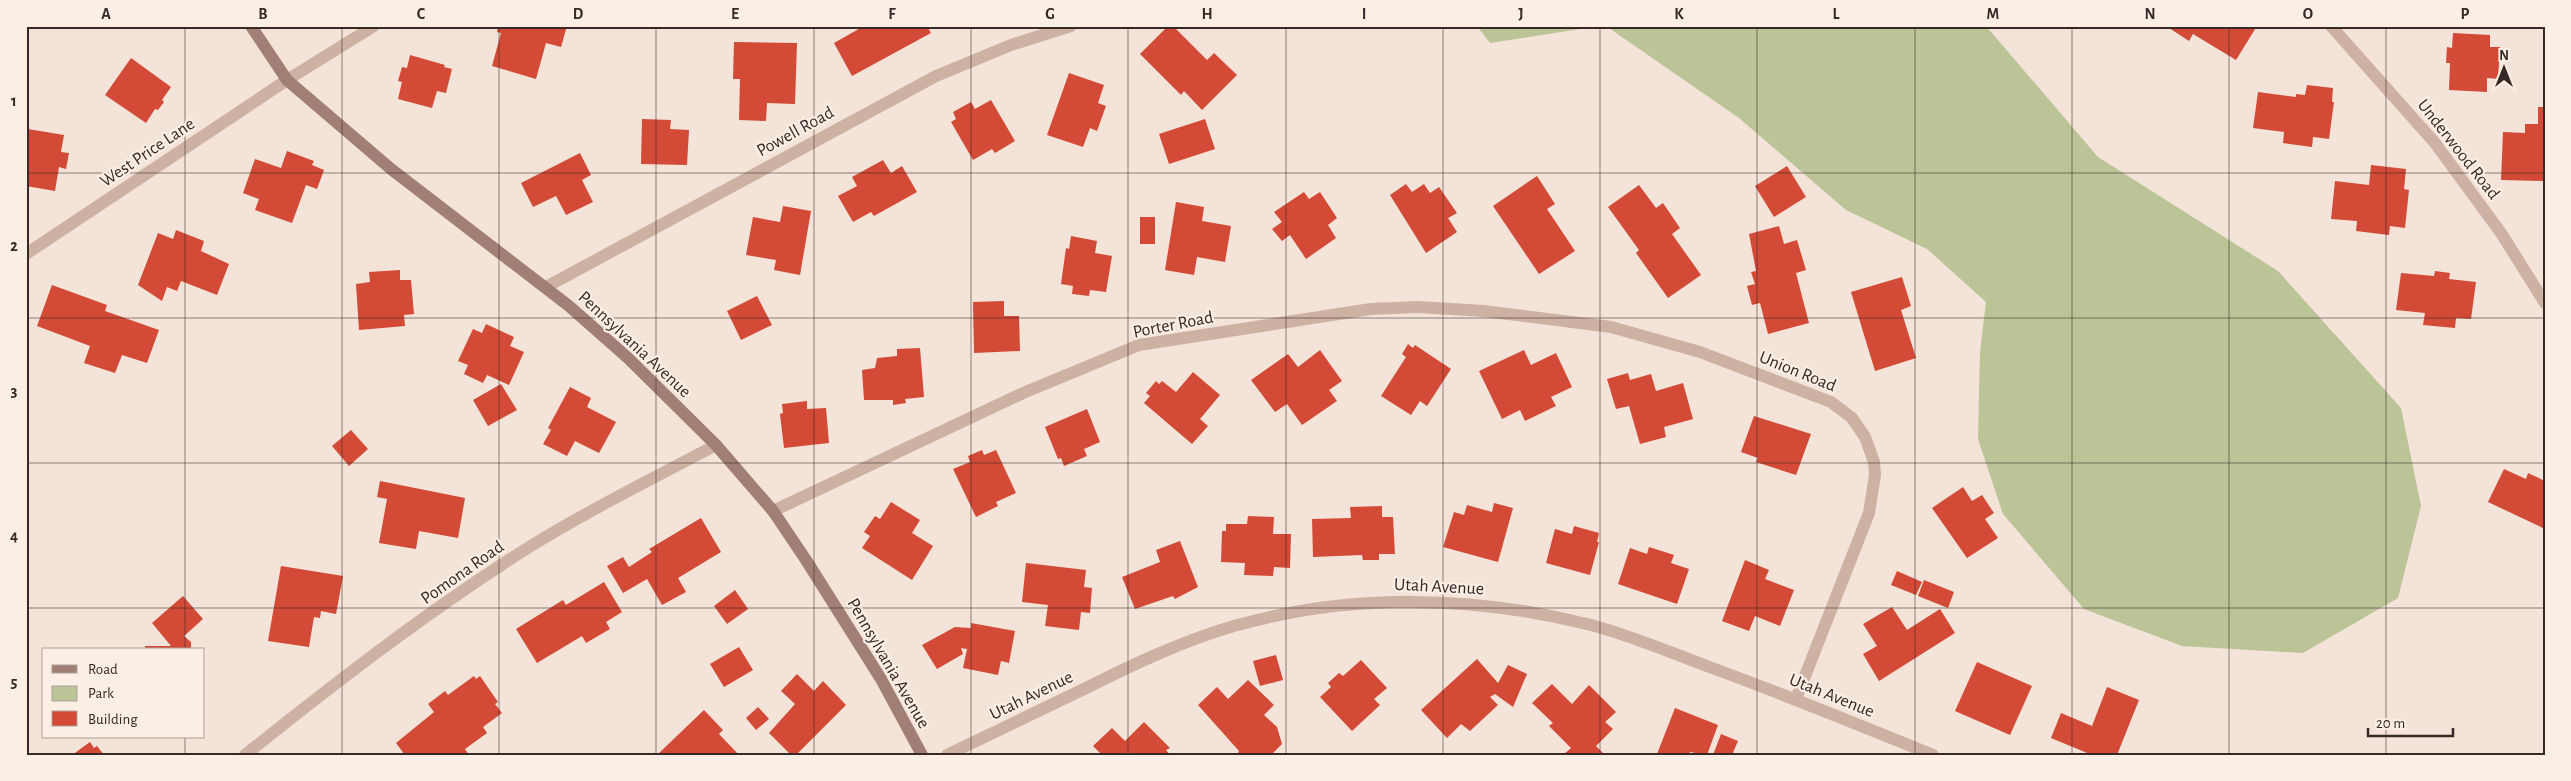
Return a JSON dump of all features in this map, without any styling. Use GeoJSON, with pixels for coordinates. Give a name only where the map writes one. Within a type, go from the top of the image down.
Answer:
{"type":"FeatureCollection","features":[{"type":"Feature","properties":{"kind":"street","name":"Pennsylvania Avenue"},"geometry":{"type":"LineString","coordinates":[[250,26],[287,80],[391,170],[546,287],[628,358],[716,444],[773,511],[881,679],[922,755]]}},
{"type":"Feature","properties":{"kind":"street","name":"West Price Lane"},"geometry":{"type":"LineString","coordinates":[[26,254],[287,80],[374,26]]}},
{"type":"Feature","properties":{"kind":"street","name":"Powell Road"},"geometry":{"type":"LineString","coordinates":[[546,287],[936,76],[1010,45],[1071,26]]}},
{"type":"Feature","properties":{"kind":"street","name":"Underwood Road"},"geometry":{"type":"LineString","coordinates":[[2331,26],[2435,143],[2505,238],[2545,303]]}},
{"type":"Feature","properties":{"kind":"street","name":"Porter Road"},"geometry":{"type":"LineString","coordinates":[[773,511],[1023,392],[1139,345],[1371,309],[1417,307],[1484,311],[1611,327]]}},
{"type":"Feature","properties":{"kind":"street","name":"Union Road"},"geometry":{"type":"LineString","coordinates":[[1611,327],[1700,352],[1831,402],[1852,418],[1865,436],[1874,462],[1875,476],[1869,513],[1796,699]]}},
{"type":"Feature","properties":{"kind":"street","name":"Pomona Road"},"geometry":{"type":"LineString","coordinates":[[245,755],[393,641],[524,550],[569,523],[716,444]]}},
{"type":"Feature","properties":{"kind":"street","name":"Utah Avenue"},"geometry":{"type":"LineString","coordinates":[[947,755],[1121,671],[1203,636],[1287,614],[1367,602],[1442,602],[1493,606],[1580,622],[1625,635],[1796,699],[1933,755]]}},
{"type":"Feature","properties":{"kind":"green space"},"geometry":{"type":"Polygon","coordinates":[[[1477,26],[1600,26],[1490,43],[1477,26]]]}},
{"type":"Feature","properties":{"kind":"green space"},"geometry":{"type":"Polygon","coordinates":[[[1606,26],[1986,26],[2098,157],[2278,271],[2401,408],[2421,506],[2398,598],[2303,653],[2182,646],[2084,609],[2003,514],[1978,439],[1980,352],[1986,302],[1927,249],[1846,210],[1739,118],[1606,26]]]}},
{"type":"Feature","properties":{"kind":"building"},"geometry":{"type":"Polygon","coordinates":[[[498,26],[567,26],[561,47],[546,43],[536,79],[492,66],[501,33],[497,32],[498,26]]]}},
{"type":"Feature","properties":{"kind":"building"},"geometry":{"type":"Polygon","coordinates":[[[864,26],[927,26],[931,33],[852,76],[834,43],[864,26]]]}},
{"type":"Feature","properties":{"kind":"building"},"geometry":{"type":"Polygon","coordinates":[[[1168,26],[1173,26],[1207,60],[1214,53],[1237,75],[1202,110],[1184,91],[1181,95],[1140,54],[1168,26]]]}},
{"type":"Feature","properties":{"kind":"building"},"geometry":{"type":"Polygon","coordinates":[[[2166,26],[2257,26],[2236,60],[2193,34],[2189,41],[2166,26]]]}},
{"type":"Feature","properties":{"kind":"building"},"geometry":{"type":"Polygon","coordinates":[[[2453,33],[2490,35],[2490,47],[2500,47],[2498,79],[2487,78],[2487,92],[2449,90],[2450,63],[2446,63],[2447,47],[2452,48],[2453,33]]]}},
{"type":"Feature","properties":{"kind":"building"},"geometry":{"type":"Polygon","coordinates":[[[734,42],[797,43],[795,104],[767,103],[766,121],[739,120],[740,79],[733,79],[734,42]]]}},
{"type":"Feature","properties":{"kind":"building"},"geometry":{"type":"Polygon","coordinates":[[[410,55],[445,65],[444,67],[452,69],[446,93],[437,91],[432,108],[398,99],[402,82],[398,81],[402,67],[407,68],[410,55]]]}},
{"type":"Feature","properties":{"kind":"building"},"geometry":{"type":"Polygon","coordinates":[[[131,58],[171,87],[162,100],[164,102],[158,110],[155,109],[146,123],[105,95],[131,58]]]}},
{"type":"Feature","properties":{"kind":"building"},"geometry":{"type":"Polygon","coordinates":[[[1069,73],[1104,85],[1098,103],[1106,106],[1097,131],[1090,128],[1083,147],[1047,135],[1069,73]]]}},
{"type":"Feature","properties":{"kind":"building"},"geometry":{"type":"Polygon","coordinates":[[[2307,85],[2333,88],[2332,102],[2334,102],[2329,139],[2313,137],[2312,147],[2283,143],[2284,132],[2253,128],[2258,92],[2296,97],[2296,94],[2305,95],[2307,85]]]}},
{"type":"Feature","properties":{"kind":"building"},"geometry":{"type":"Polygon","coordinates":[[[991,100],[1015,141],[995,153],[992,149],[973,160],[951,122],[956,119],[953,112],[971,102],[975,109],[991,100]]]}},
{"type":"Feature","properties":{"kind":"building"},"geometry":{"type":"Polygon","coordinates":[[[2538,107],[2545,107],[2545,181],[2501,180],[2503,132],[2525,133],[2525,124],[2538,124],[2538,107]]]}},
{"type":"Feature","properties":{"kind":"building"},"geometry":{"type":"Polygon","coordinates":[[[642,119],[671,120],[670,129],[689,130],[687,165],[641,164],[642,119]]]}},
{"type":"Feature","properties":{"kind":"building"},"geometry":{"type":"Polygon","coordinates":[[[1205,119],[1215,149],[1169,164],[1159,134],[1205,119]]]}},
{"type":"Feature","properties":{"kind":"building"},"geometry":{"type":"Polygon","coordinates":[[[28,129],[64,135],[61,152],[69,153],[66,169],[59,167],[55,191],[26,186],[28,129]]]}},
{"type":"Feature","properties":{"kind":"building"},"geometry":{"type":"Polygon","coordinates":[[[287,151],[314,161],[312,165],[324,170],[317,189],[306,185],[292,223],[255,210],[259,199],[243,193],[255,159],[281,168],[287,151]]]}},
{"type":"Feature","properties":{"kind":"building"},"geometry":{"type":"Polygon","coordinates":[[[580,153],[591,175],[582,180],[593,202],[566,215],[556,196],[533,207],[521,183],[580,153]]]}},
{"type":"Feature","properties":{"kind":"building"},"geometry":{"type":"Polygon","coordinates":[[[883,160],[891,173],[902,166],[917,192],[874,216],[871,212],[853,222],[838,196],[857,186],[852,177],[883,160]]]}},
{"type":"Feature","properties":{"kind":"building"},"geometry":{"type":"Polygon","coordinates":[[[2371,165],[2406,169],[2404,189],[2409,190],[2405,228],[2390,226],[2389,235],[2356,231],[2357,221],[2331,219],[2335,181],[2369,185],[2371,165]]]}},
{"type":"Feature","properties":{"kind":"building"},"geometry":{"type":"Polygon","coordinates":[[[1787,166],[1806,197],[1774,217],[1755,186],[1787,166]]]}},
{"type":"Feature","properties":{"kind":"building"},"geometry":{"type":"Polygon","coordinates":[[[1537,176],[1555,204],[1547,209],[1575,251],[1539,274],[1493,206],[1537,176]]]}},
{"type":"Feature","properties":{"kind":"building"},"geometry":{"type":"Polygon","coordinates":[[[1406,184],[1412,192],[1424,184],[1430,193],[1439,187],[1457,213],[1448,218],[1457,232],[1426,253],[1390,195],[1406,184]]]}},
{"type":"Feature","properties":{"kind":"building"},"geometry":{"type":"Polygon","coordinates":[[[1639,185],[1656,208],[1663,203],[1680,228],[1672,234],[1701,275],[1668,298],[1636,253],[1639,250],[1608,207],[1639,185]]]}},
{"type":"Feature","properties":{"kind":"building"},"geometry":{"type":"Polygon","coordinates":[[[1304,192],[1309,199],[1320,192],[1337,218],[1328,225],[1336,238],[1306,259],[1290,235],[1282,241],[1272,229],[1282,222],[1274,212],[1304,192]]]}},
{"type":"Feature","properties":{"kind":"building"},"geometry":{"type":"Polygon","coordinates":[[[1176,202],[1204,207],[1202,221],[1231,226],[1225,262],[1197,257],[1194,275],[1165,270],[1176,202]]]}},
{"type":"Feature","properties":{"kind":"building"},"geometry":{"type":"Polygon","coordinates":[[[783,206],[811,211],[800,275],[774,270],[776,260],[746,255],[753,217],[780,222],[783,206]]]}},
{"type":"Feature","properties":{"kind":"building"},"geometry":{"type":"Polygon","coordinates":[[[1140,217],[1155,217],[1155,244],[1140,244],[1140,217]]]}},
{"type":"Feature","properties":{"kind":"building"},"geometry":{"type":"Polygon","coordinates":[[[1779,226],[1784,244],[1797,240],[1806,270],[1796,273],[1809,323],[1768,334],[1760,303],[1752,305],[1747,286],[1755,284],[1751,272],[1756,271],[1749,234],[1779,226]]]}},
{"type":"Feature","properties":{"kind":"building"},"geometry":{"type":"Polygon","coordinates":[[[176,230],[204,241],[201,251],[229,264],[217,295],[181,281],[177,291],[167,287],[162,301],[138,285],[158,233],[173,239],[176,230]]]}},
{"type":"Feature","properties":{"kind":"building"},"geometry":{"type":"Polygon","coordinates":[[[1071,236],[1097,241],[1095,253],[1112,256],[1106,292],[1090,290],[1089,296],[1072,294],[1073,286],[1061,284],[1066,248],[1069,249],[1071,236]]]}},
{"type":"Feature","properties":{"kind":"building"},"geometry":{"type":"Polygon","coordinates":[[[400,270],[400,280],[411,280],[414,314],[404,315],[405,326],[359,330],[356,284],[370,282],[369,272],[400,270]]]}},
{"type":"Feature","properties":{"kind":"building"},"geometry":{"type":"Polygon","coordinates":[[[2435,271],[2450,273],[2449,279],[2476,282],[2471,319],[2456,318],[2455,328],[2423,325],[2425,313],[2396,310],[2401,273],[2434,276],[2435,271]]]}},
{"type":"Feature","properties":{"kind":"building"},"geometry":{"type":"Polygon","coordinates":[[[1902,277],[1911,306],[1901,310],[1916,358],[1875,371],[1851,292],[1902,277]]]}},
{"type":"Feature","properties":{"kind":"building"},"geometry":{"type":"Polygon","coordinates":[[[52,285],[107,305],[105,311],[159,330],[147,363],[122,355],[115,373],[84,363],[90,346],[37,326],[52,285]]]}},
{"type":"Feature","properties":{"kind":"building"},"geometry":{"type":"Polygon","coordinates":[[[757,296],[772,325],[741,340],[727,311],[757,296]]]}},
{"type":"Feature","properties":{"kind":"building"},"geometry":{"type":"Polygon","coordinates":[[[1004,301],[1004,316],[1019,316],[1020,351],[974,353],[973,302],[1004,301]]]}},
{"type":"Feature","properties":{"kind":"building"},"geometry":{"type":"Polygon","coordinates":[[[486,324],[514,337],[510,346],[524,352],[509,385],[487,375],[483,383],[464,374],[468,365],[458,361],[473,329],[482,333],[486,324]]]}},
{"type":"Feature","properties":{"kind":"building"},"geometry":{"type":"Polygon","coordinates":[[[1408,344],[1413,348],[1415,345],[1451,369],[1427,406],[1420,401],[1411,415],[1381,396],[1406,357],[1402,354],[1408,344]]]}},
{"type":"Feature","properties":{"kind":"building"},"geometry":{"type":"Polygon","coordinates":[[[920,348],[924,397],[905,399],[906,403],[893,405],[893,400],[864,400],[862,370],[875,368],[877,358],[897,356],[897,349],[920,348]]]}},
{"type":"Feature","properties":{"kind":"building"},"geometry":{"type":"Polygon","coordinates":[[[1320,350],[1342,381],[1329,390],[1337,401],[1302,425],[1287,404],[1275,412],[1251,380],[1288,354],[1298,367],[1320,350]]]}},
{"type":"Feature","properties":{"kind":"building"},"geometry":{"type":"Polygon","coordinates":[[[1524,350],[1531,365],[1556,353],[1572,387],[1551,397],[1556,406],[1525,421],[1520,410],[1502,419],[1479,371],[1524,350]]]}},
{"type":"Feature","properties":{"kind":"building"},"geometry":{"type":"Polygon","coordinates":[[[1193,372],[1220,395],[1200,419],[1208,426],[1192,444],[1144,403],[1150,396],[1146,393],[1156,381],[1159,384],[1162,381],[1176,392],[1193,372]]]}},
{"type":"Feature","properties":{"kind":"building"},"geometry":{"type":"Polygon","coordinates":[[[1628,373],[1630,380],[1651,374],[1656,391],[1683,383],[1693,419],[1664,427],[1666,437],[1640,444],[1629,406],[1616,409],[1607,379],[1628,373]]]}},
{"type":"Feature","properties":{"kind":"building"},"geometry":{"type":"Polygon","coordinates":[[[501,384],[517,410],[488,426],[473,400],[501,384]]]}},
{"type":"Feature","properties":{"kind":"building"},"geometry":{"type":"Polygon","coordinates":[[[570,387],[591,398],[587,407],[616,422],[599,453],[575,441],[567,456],[543,444],[551,430],[548,428],[570,387]]]}},
{"type":"Feature","properties":{"kind":"building"},"geometry":{"type":"Polygon","coordinates":[[[807,401],[807,409],[826,408],[829,443],[784,448],[780,414],[783,413],[782,404],[807,401]]]}},
{"type":"Feature","properties":{"kind":"building"},"geometry":{"type":"Polygon","coordinates":[[[1087,409],[1100,442],[1084,449],[1087,456],[1064,466],[1061,458],[1058,459],[1045,427],[1087,409]]]}},
{"type":"Feature","properties":{"kind":"building"},"geometry":{"type":"Polygon","coordinates":[[[1754,416],[1811,434],[1796,475],[1756,462],[1758,458],[1741,452],[1754,416]]]}},
{"type":"Feature","properties":{"kind":"building"},"geometry":{"type":"Polygon","coordinates":[[[351,430],[368,449],[349,466],[332,446],[351,430]]]}},
{"type":"Feature","properties":{"kind":"building"},"geometry":{"type":"Polygon","coordinates":[[[982,450],[984,455],[996,450],[1016,493],[996,502],[998,506],[976,517],[953,469],[970,462],[968,456],[982,450]]]}},
{"type":"Feature","properties":{"kind":"building"},"geometry":{"type":"Polygon","coordinates":[[[2504,469],[2526,479],[2528,473],[2545,481],[2545,529],[2488,502],[2504,469]]]}},
{"type":"Feature","properties":{"kind":"building"},"geometry":{"type":"Polygon","coordinates":[[[380,481],[465,498],[458,538],[419,531],[416,549],[379,543],[387,499],[377,497],[380,481]]]}},
{"type":"Feature","properties":{"kind":"building"},"geometry":{"type":"Polygon","coordinates":[[[1963,487],[1972,501],[1982,495],[1994,513],[1985,519],[1998,538],[1967,558],[1932,508],[1963,487]]]}},
{"type":"Feature","properties":{"kind":"building"},"geometry":{"type":"Polygon","coordinates":[[[891,502],[920,520],[912,533],[933,546],[912,580],[862,548],[870,536],[864,532],[875,516],[880,519],[891,502]]]}},
{"type":"Feature","properties":{"kind":"building"},"geometry":{"type":"Polygon","coordinates":[[[1494,503],[1513,508],[1498,562],[1443,547],[1454,512],[1464,515],[1467,505],[1492,512],[1494,503]]]}},
{"type":"Feature","properties":{"kind":"building"},"geometry":{"type":"Polygon","coordinates":[[[1382,506],[1382,517],[1393,517],[1395,554],[1379,554],[1379,560],[1363,560],[1362,555],[1313,557],[1312,519],[1351,518],[1350,507],[1382,506]]]}},
{"type":"Feature","properties":{"kind":"building"},"geometry":{"type":"Polygon","coordinates":[[[1248,516],[1274,517],[1273,534],[1291,534],[1290,568],[1274,567],[1273,576],[1244,575],[1245,563],[1221,562],[1222,531],[1226,531],[1226,524],[1247,524],[1248,516]]]}},
{"type":"Feature","properties":{"kind":"building"},"geometry":{"type":"Polygon","coordinates":[[[701,518],[721,552],[678,578],[686,592],[662,605],[647,579],[623,593],[607,566],[623,557],[629,567],[652,552],[649,549],[701,518]]]}},
{"type":"Feature","properties":{"kind":"building"},"geometry":{"type":"Polygon","coordinates":[[[1574,526],[1599,533],[1597,542],[1599,542],[1590,575],[1546,563],[1555,529],[1572,534],[1574,526]]]}},
{"type":"Feature","properties":{"kind":"building"},"geometry":{"type":"Polygon","coordinates":[[[1180,541],[1198,587],[1175,599],[1173,596],[1135,609],[1122,577],[1160,562],[1156,550],[1180,541]]]}},
{"type":"Feature","properties":{"kind":"building"},"geometry":{"type":"Polygon","coordinates":[[[1649,547],[1674,555],[1671,563],[1689,569],[1677,604],[1618,584],[1630,548],[1647,554],[1649,547]]]}},
{"type":"Feature","properties":{"kind":"building"},"geometry":{"type":"Polygon","coordinates":[[[1745,560],[1769,570],[1765,579],[1794,590],[1780,626],[1755,616],[1749,631],[1722,621],[1745,560]]]}},
{"type":"Feature","properties":{"kind":"building"},"geometry":{"type":"Polygon","coordinates":[[[1026,563],[1086,570],[1084,587],[1092,588],[1090,613],[1081,612],[1079,630],[1045,626],[1048,605],[1022,602],[1026,563]]]}},
{"type":"Feature","properties":{"kind":"building"},"geometry":{"type":"Polygon","coordinates":[[[281,566],[343,576],[336,614],[321,611],[320,618],[314,617],[309,647],[268,641],[281,566]]]}},
{"type":"Feature","properties":{"kind":"building"},"geometry":{"type":"Polygon","coordinates":[[[1897,571],[1922,582],[1916,595],[1891,585],[1897,571]]]}},
{"type":"Feature","properties":{"kind":"building"},"geometry":{"type":"Polygon","coordinates":[[[1924,580],[1954,592],[1948,608],[1918,596],[1924,580]]]}},
{"type":"Feature","properties":{"kind":"building"},"geometry":{"type":"Polygon","coordinates":[[[604,582],[622,612],[606,622],[610,629],[586,643],[582,636],[537,663],[516,629],[563,600],[566,605],[604,582]]]}},
{"type":"Feature","properties":{"kind":"building"},"geometry":{"type":"Polygon","coordinates":[[[735,590],[748,609],[727,624],[714,606],[735,590]]]}},
{"type":"Feature","properties":{"kind":"building"},"geometry":{"type":"Polygon","coordinates":[[[183,596],[203,619],[184,636],[191,642],[191,648],[145,648],[145,646],[171,646],[152,623],[183,596]]]}},
{"type":"Feature","properties":{"kind":"building"},"geometry":{"type":"Polygon","coordinates":[[[1892,607],[1907,630],[1940,609],[1955,633],[1879,681],[1863,654],[1877,646],[1863,624],[1892,607]]]}},
{"type":"Feature","properties":{"kind":"building"},"geometry":{"type":"Polygon","coordinates":[[[971,623],[1015,631],[1009,663],[1001,661],[998,675],[963,668],[967,649],[961,648],[963,654],[937,669],[922,645],[955,627],[971,628],[971,623]]]}},
{"type":"Feature","properties":{"kind":"building"},"geometry":{"type":"Polygon","coordinates":[[[739,647],[753,670],[724,687],[710,664],[739,647]]]}},
{"type":"Feature","properties":{"kind":"building"},"geometry":{"type":"Polygon","coordinates":[[[1276,655],[1283,680],[1260,686],[1253,661],[1276,655]]]}},
{"type":"Feature","properties":{"kind":"building"},"geometry":{"type":"Polygon","coordinates":[[[1477,659],[1498,683],[1508,665],[1527,674],[1513,707],[1495,694],[1490,697],[1498,705],[1470,731],[1461,724],[1447,738],[1421,710],[1477,659]]]}},
{"type":"Feature","properties":{"kind":"building"},"geometry":{"type":"Polygon","coordinates":[[[1361,660],[1387,688],[1374,699],[1380,705],[1352,731],[1320,697],[1331,687],[1328,683],[1339,673],[1343,676],[1361,660]]]}},
{"type":"Feature","properties":{"kind":"building"},"geometry":{"type":"Polygon","coordinates":[[[1977,662],[2032,686],[2010,735],[1955,711],[1977,662]]]}},
{"type":"Feature","properties":{"kind":"building"},"geometry":{"type":"Polygon","coordinates":[[[797,674],[814,691],[823,681],[846,705],[796,755],[791,755],[769,733],[795,704],[781,691],[797,674]]]}},
{"type":"Feature","properties":{"kind":"building"},"geometry":{"type":"Polygon","coordinates":[[[474,676],[476,679],[480,676],[498,702],[495,704],[502,713],[483,727],[487,733],[465,749],[469,755],[405,755],[396,743],[434,712],[428,704],[445,691],[448,695],[474,676]]]}},
{"type":"Feature","properties":{"kind":"building"},"geometry":{"type":"Polygon","coordinates":[[[1248,680],[1274,705],[1264,715],[1277,727],[1282,744],[1271,755],[1237,755],[1239,751],[1198,705],[1217,687],[1228,699],[1248,680]]]}},
{"type":"Feature","properties":{"kind":"building"},"geometry":{"type":"Polygon","coordinates":[[[1552,684],[1572,704],[1589,685],[1616,712],[1605,722],[1613,729],[1596,746],[1605,755],[1563,755],[1571,748],[1549,726],[1553,723],[1532,703],[1552,684]]]}},
{"type":"Feature","properties":{"kind":"building"},"geometry":{"type":"Polygon","coordinates":[[[2107,687],[2139,700],[2117,755],[2092,755],[2051,738],[2061,713],[2092,726],[2107,687]]]}},
{"type":"Feature","properties":{"kind":"building"},"geometry":{"type":"Polygon","coordinates":[[[758,707],[769,719],[756,730],[746,718],[758,707]]]}},
{"type":"Feature","properties":{"kind":"building"},"geometry":{"type":"Polygon","coordinates":[[[1675,708],[1718,725],[1707,755],[1690,752],[1688,755],[1657,754],[1675,708]]]}},
{"type":"Feature","properties":{"kind":"building"},"geometry":{"type":"Polygon","coordinates":[[[704,710],[723,730],[719,734],[739,755],[657,755],[704,710]]]}},
{"type":"Feature","properties":{"kind":"building"},"geometry":{"type":"Polygon","coordinates":[[[1144,722],[1170,748],[1166,750],[1170,755],[1102,755],[1093,746],[1112,728],[1125,741],[1144,722]]]}},
{"type":"Feature","properties":{"kind":"building"},"geometry":{"type":"Polygon","coordinates":[[[1721,734],[1738,741],[1732,755],[1713,755],[1721,734]]]}},
{"type":"Feature","properties":{"kind":"building"},"geometry":{"type":"Polygon","coordinates":[[[90,742],[94,748],[97,746],[104,755],[72,755],[90,742]]]}}]}
